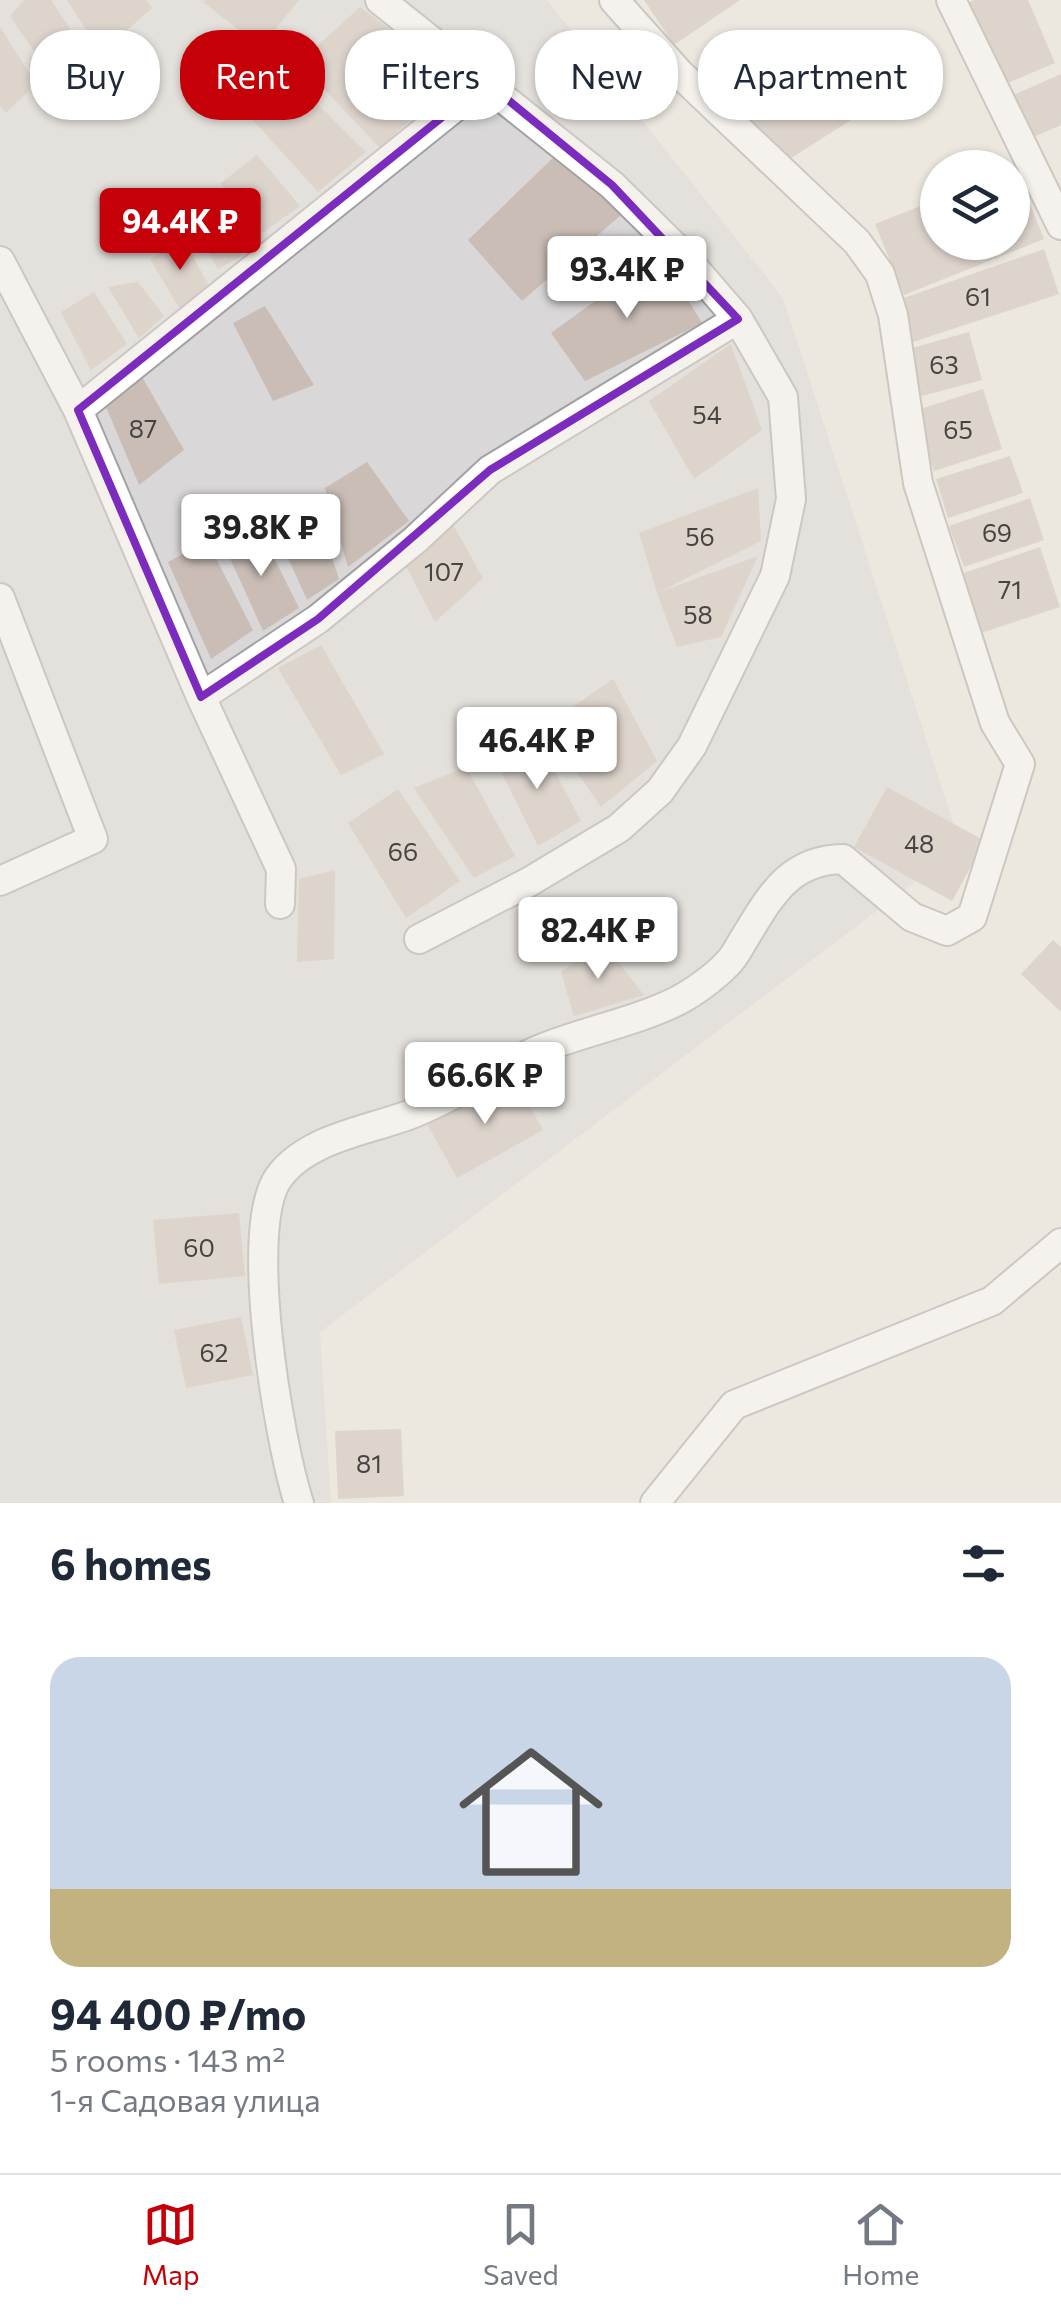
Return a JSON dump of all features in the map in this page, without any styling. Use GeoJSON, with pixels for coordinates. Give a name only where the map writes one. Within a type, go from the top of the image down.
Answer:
{"type":"FeatureCollection","features":[{"type":"Feature","properties":{"kind":"street"},"geometry":{"type":"LineString","coordinates":[[380,0],[419,30]]}},
{"type":"Feature","properties":{"kind":"street"},"geometry":{"type":"LineString","coordinates":[[298,1503],[286,1464],[274,1396],[262,1246],[267,1198],[280,1174],[311,1150],[416,1112],[538,1050],[680,1000],[729,963],[771,896],[792,874],[820,860],[843,859],[912,917],[946,931],[972,917],[1020,764],[995,724],[918,483],[894,315],[880,274],[857,242],[679,73],[614,0]]}},
{"type":"Feature","properties":{"kind":"street"},"geometry":{"type":"LineString","coordinates":[[951,0],[1061,225]]}},
{"type":"Feature","properties":{"kind":"street"},"geometry":{"type":"LineString","coordinates":[[418,939],[529,882],[619,828],[660,791],[692,746],[775,576],[791,500],[784,397],[738,319],[682,254],[612,185],[515,106]]}},
{"type":"Feature","properties":{"kind":"street"},"geometry":{"type":"LineString","coordinates":[[78,410],[439,120]]}},
{"type":"Feature","properties":{"kind":"street"},"geometry":{"type":"LineString","coordinates":[[0,261],[78,410],[201,696],[281,869],[280,904]]}},
{"type":"Feature","properties":{"kind":"street"},"geometry":{"type":"LineString","coordinates":[[201,696],[318,619],[415,540],[490,470],[738,319]]}},
{"type":"Feature","properties":{"kind":"street"},"geometry":{"type":"LineString","coordinates":[[0,598],[92,839],[0,881]]}},
{"type":"Feature","properties":{"kind":"street"},"geometry":{"type":"LineString","coordinates":[[655,1503],[734,1405],[992,1301],[1061,1242]]}},
{"type":"Feature","properties":{"kind":"highlighted area"},"geometry":{"type":"Polygon","coordinates":[[[486,82],[612,185],[738,319],[490,470],[318,619],[201,697],[78,410],[486,82]]]}},
{"type":"Feature","properties":{"kind":"shaded area"},"geometry":{"type":"Polygon","coordinates":[[[0,0],[547,0],[571,30],[535,30],[535,120],[642,120],[783,298],[961,847],[320,1332],[331,1503],[0,1503],[0,0]]]}},
{"type":"Feature","properties":{"kind":"building"},"geometry":{"type":"Polygon","coordinates":[[[24,0],[51,0],[71,30],[30,30],[30,45],[10,16],[24,0]]]}},
{"type":"Feature","properties":{"kind":"building"},"geometry":{"type":"Polygon","coordinates":[[[67,0],[146,0],[152,8],[127,30],[86,30],[67,0]]]}},
{"type":"Feature","properties":{"kind":"building"},"geometry":{"type":"Polygon","coordinates":[[[299,0],[275,30],[239,30],[203,2],[299,0]]]}},
{"type":"Feature","properties":{"kind":"building"},"geometry":{"type":"Polygon","coordinates":[[[644,0],[740,0],[678,42],[678,30],[664,30],[644,0]]]}},
{"type":"Feature","properties":{"kind":"building"},"geometry":{"type":"Polygon","coordinates":[[[1028,0],[1055,63],[1003,85],[968,3],[1028,0]]]}},
{"type":"Feature","properties":{"kind":"building"},"geometry":{"type":"Polygon","coordinates":[[[360,7],[390,30],[345,30],[345,111],[325,90],[325,39],[360,7]]]}},
{"type":"Feature","properties":{"kind":"building"},"geometry":{"type":"Polygon","coordinates":[[[0,27],[30,74],[30,90],[6,113],[0,106],[0,27]]]}},
{"type":"Feature","properties":{"kind":"building"},"geometry":{"type":"Polygon","coordinates":[[[1061,74],[1061,125],[1029,139],[1009,97],[1061,74]]]}},
{"type":"Feature","properties":{"kind":"building"},"geometry":{"type":"Polygon","coordinates":[[[325,111],[366,152],[318,192],[253,120],[325,120],[325,111]]]}},
{"type":"Feature","properties":{"kind":"building"},"geometry":{"type":"Polygon","coordinates":[[[353,120],[410,120],[380,148],[353,120]]]}},
{"type":"Feature","properties":{"kind":"building"},"geometry":{"type":"Polygon","coordinates":[[[751,120],[851,120],[780,165],[751,120]]]}},
{"type":"Feature","properties":{"kind":"building"},"geometry":{"type":"Polygon","coordinates":[[[257,155],[300,206],[262,233],[221,183],[257,155]]]}},
{"type":"Feature","properties":{"kind":"building"},"geometry":{"type":"Polygon","coordinates":[[[556,155],[621,215],[522,301],[468,240],[556,155]]]}},
{"type":"Feature","properties":{"kind":"building"},"geometry":{"type":"Polygon","coordinates":[[[1030,205],[1044,239],[1030,245],[1030,205]]]}},
{"type":"Feature","properties":{"kind":"building"},"geometry":{"type":"Polygon","coordinates":[[[920,206],[920,260],[992,260],[904,295],[875,224],[920,206]]]}},
{"type":"Feature","properties":{"kind":"building"},"geometry":{"type":"Polygon","coordinates":[[[220,214],[242,256],[218,269],[194,230],[220,214]]]}},
{"type":"Feature","properties":{"kind":"building"},"geometry":{"type":"Polygon","coordinates":[[[183,238],[209,286],[180,309],[150,259],[183,238]]]}},
{"type":"Feature","properties":{"kind":"building"},"geometry":{"type":"Polygon","coordinates":[[[1044,249],[1059,294],[910,343],[898,300],[1013,260],[1030,260],[1030,254],[1044,249]]]}},
{"type":"Feature","properties":{"kind":"building"},"geometry":{"type":"Polygon","coordinates":[[[660,254],[702,323],[585,381],[551,333],[660,254]]]}},
{"type":"Feature","properties":{"kind":"building"},"geometry":{"type":"Polygon","coordinates":[[[138,282],[164,316],[139,338],[108,287],[138,282]]]}},
{"type":"Feature","properties":{"kind":"building"},"geometry":{"type":"Polygon","coordinates":[[[94,292],[127,344],[91,370],[61,312],[94,292]]]}},
{"type":"Feature","properties":{"kind":"building"},"geometry":{"type":"Polygon","coordinates":[[[265,306],[314,385],[273,401],[233,323],[265,306]]]}},
{"type":"Feature","properties":{"kind":"building"},"geometry":{"type":"Polygon","coordinates":[[[969,332],[982,380],[918,397],[905,350],[969,332]]]}},
{"type":"Feature","properties":{"kind":"building"},"geometry":{"type":"Polygon","coordinates":[[[731,344],[762,430],[694,479],[649,401],[731,344]]]}},
{"type":"Feature","properties":{"kind":"building"},"geometry":{"type":"Polygon","coordinates":[[[141,375],[184,450],[139,485],[106,407],[141,375]]]}},
{"type":"Feature","properties":{"kind":"building"},"geometry":{"type":"Polygon","coordinates":[[[983,389],[1002,449],[934,471],[914,411],[983,389]]]}},
{"type":"Feature","properties":{"kind":"building"},"geometry":{"type":"Polygon","coordinates":[[[1010,456],[1023,493],[948,518],[936,479],[1010,456]]]}},
{"type":"Feature","properties":{"kind":"building"},"geometry":{"type":"Polygon","coordinates":[[[367,462],[409,521],[348,567],[325,488],[367,462]]]}},
{"type":"Feature","properties":{"kind":"building"},"geometry":{"type":"Polygon","coordinates":[[[758,488],[761,541],[657,593],[639,533],[758,488]]]}},
{"type":"Feature","properties":{"kind":"building"},"geometry":{"type":"Polygon","coordinates":[[[312,496],[339,579],[307,600],[271,520],[312,496]]]}},
{"type":"Feature","properties":{"kind":"building"},"geometry":{"type":"Polygon","coordinates":[[[1030,498],[1044,540],[964,567],[949,526],[1030,498]]]}},
{"type":"Feature","properties":{"kind":"building"},"geometry":{"type":"Polygon","coordinates":[[[452,523],[483,578],[435,622],[406,566],[452,523]]]}},
{"type":"Feature","properties":{"kind":"building"},"geometry":{"type":"Polygon","coordinates":[[[259,528],[299,608],[263,631],[224,545],[259,528]]]}},
{"type":"Feature","properties":{"kind":"building"},"geometry":{"type":"Polygon","coordinates":[[[207,541],[253,630],[211,659],[168,562],[207,541]]]}},
{"type":"Feature","properties":{"kind":"building"},"geometry":{"type":"Polygon","coordinates":[[[1040,547],[1060,607],[981,633],[961,574],[1040,547]]]}},
{"type":"Feature","properties":{"kind":"building"},"geometry":{"type":"Polygon","coordinates":[[[758,556],[721,637],[677,647],[657,593],[758,556]]]}},
{"type":"Feature","properties":{"kind":"building"},"geometry":{"type":"Polygon","coordinates":[[[321,645],[384,754],[341,775],[278,668],[321,645]]]}},
{"type":"Feature","properties":{"kind":"building"},"geometry":{"type":"Polygon","coordinates":[[[613,679],[657,761],[601,807],[545,726],[613,679]]]}},
{"type":"Feature","properties":{"kind":"building"},"geometry":{"type":"Polygon","coordinates":[[[540,744],[581,821],[538,846],[492,753],[540,744]]]}},
{"type":"Feature","properties":{"kind":"building"},"geometry":{"type":"Polygon","coordinates":[[[466,767],[515,856],[474,878],[414,788],[466,767]]]}},
{"type":"Feature","properties":{"kind":"building"},"geometry":{"type":"Polygon","coordinates":[[[887,787],[985,841],[952,901],[854,847],[887,787]]]}},
{"type":"Feature","properties":{"kind":"building"},"geometry":{"type":"Polygon","coordinates":[[[398,789],[460,881],[406,918],[348,823],[398,789]]]}},
{"type":"Feature","properties":{"kind":"building"},"geometry":{"type":"Polygon","coordinates":[[[335,870],[334,959],[297,962],[299,879],[335,870]]]}},
{"type":"Feature","properties":{"kind":"building"},"geometry":{"type":"Polygon","coordinates":[[[1053,940],[1061,947],[1061,1012],[1021,974],[1053,940]]]}},
{"type":"Feature","properties":{"kind":"building"},"geometry":{"type":"Polygon","coordinates":[[[602,941],[644,995],[574,1016],[561,972],[602,941]]]}},
{"type":"Feature","properties":{"kind":"building"},"geometry":{"type":"Polygon","coordinates":[[[512,1075],[543,1130],[457,1178],[427,1124],[512,1075]]]}},
{"type":"Feature","properties":{"kind":"building"},"geometry":{"type":"Polygon","coordinates":[[[239,1213],[245,1276],[159,1284],[153,1220],[239,1213]]]}},
{"type":"Feature","properties":{"kind":"building"},"geometry":{"type":"Polygon","coordinates":[[[241,1317],[253,1375],[186,1388],[174,1330],[241,1317]]]}},
{"type":"Feature","properties":{"kind":"building"},"geometry":{"type":"Polygon","coordinates":[[[401,1429],[404,1496],[338,1499],[335,1431],[401,1429]]]}}]}
